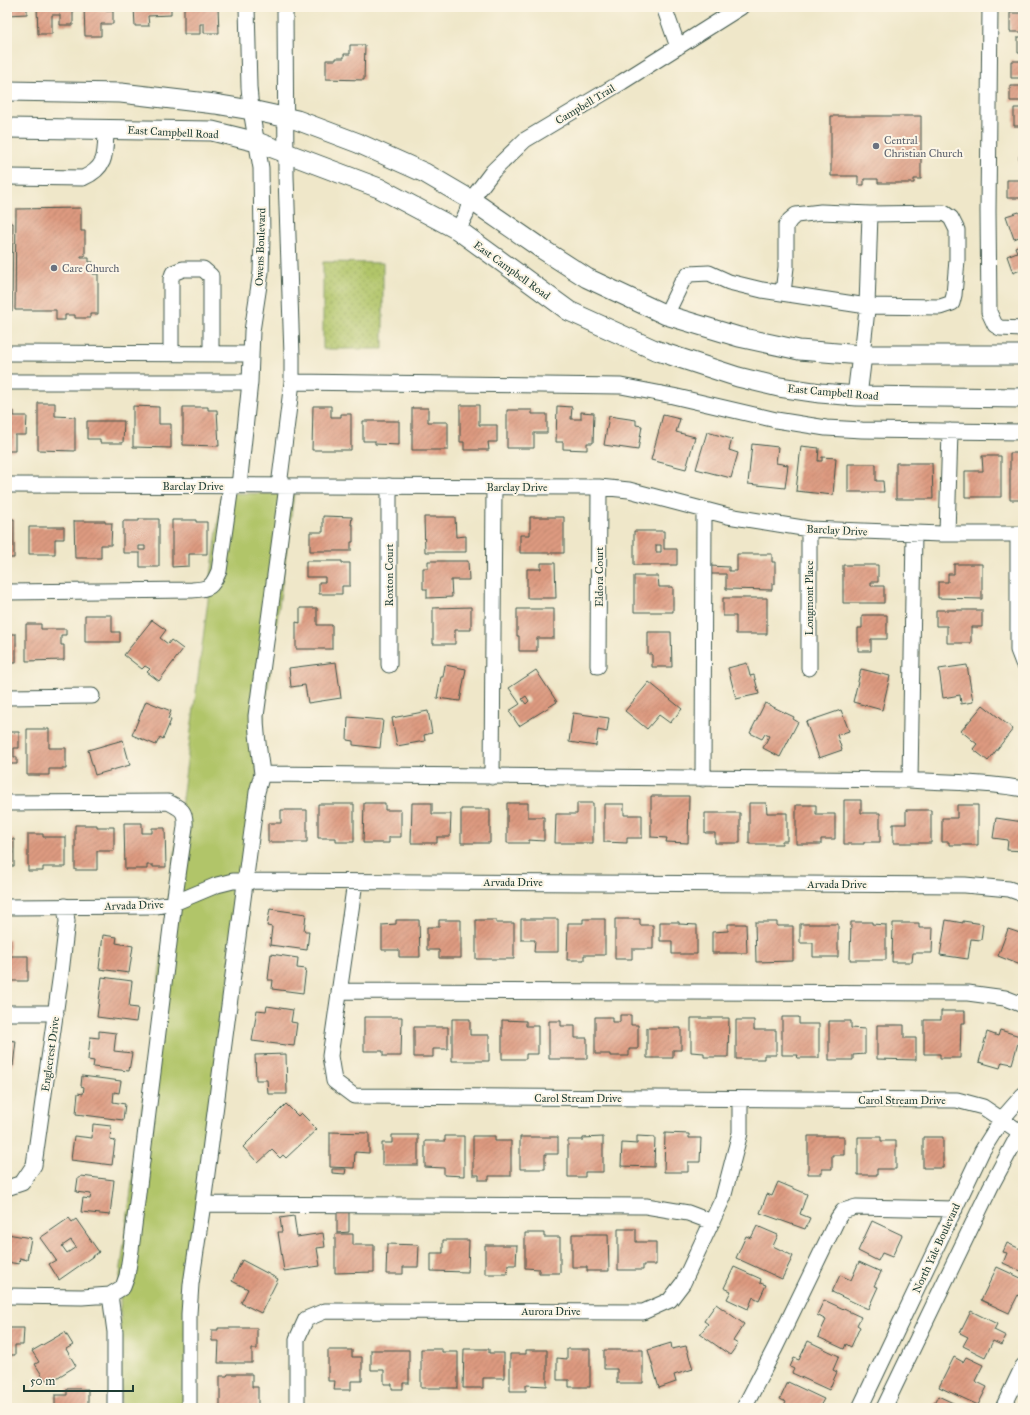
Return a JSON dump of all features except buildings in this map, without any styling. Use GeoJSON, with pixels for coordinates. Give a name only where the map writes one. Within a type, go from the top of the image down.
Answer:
{"type":"FeatureCollection","features":[{"type":"Feature","properties":{"kind":"main road"},"geometry":{"type":"LineString","coordinates":[[7,91],[122,93],[215,104],[286,117],[358,143],[425,173],[471,200],[587,278],[666,315],[739,338],[799,350],[862,355],[1023,355]]}},
{"type":"Feature","properties":{"kind":"main road","name":"East Campbell Road"},"geometry":{"type":"LineString","coordinates":[[7,128],[212,131],[257,142],[380,188],[458,230],[569,311],[655,350],[738,377],[778,387],[820,393],[857,396],[1023,398]]}},
{"type":"Feature","properties":{"kind":"main road"},"geometry":{"type":"LineString","coordinates":[[857,396],[862,355]]}},
{"type":"Feature","properties":{"kind":"street","name":"Owens Boulevard"},"geometry":{"type":"LineString","coordinates":[[7,592],[204,589],[213,584],[219,571],[235,486],[250,382],[252,331],[261,272],[261,168],[251,110],[249,87],[247,7]]}},
{"type":"Feature","properties":{"kind":"street"},"geometry":{"type":"LineString","coordinates":[[189,1408],[189,1314],[191,1284],[203,1204],[257,792],[262,774],[256,734],[256,716],[283,486],[292,382],[284,7]]}},
{"type":"Feature","properties":{"kind":"street"},"geometry":{"type":"LineString","coordinates":[[664,7],[678,47]]}},
{"type":"Feature","properties":{"kind":"street","name":"Campbell Trail"},"geometry":{"type":"LineString","coordinates":[[458,230],[471,200],[493,170],[525,140],[741,7]]}},
{"type":"Feature","properties":{"kind":"street"},"geometry":{"type":"LineString","coordinates":[[990,7],[988,203],[989,312],[994,325],[1000,328],[1023,328]]}},
{"type":"Feature","properties":{"kind":"street"},"geometry":{"type":"LineString","coordinates":[[7,177],[83,178],[93,173],[101,165],[105,153],[106,129]]}},
{"type":"Feature","properties":{"kind":"street"},"geometry":{"type":"LineString","coordinates":[[666,315],[682,282],[689,274],[709,273],[729,282],[762,290],[868,306],[940,307],[952,303],[954,295],[957,260],[957,230],[951,218],[944,213],[870,214],[821,212],[796,215],[786,226],[786,267],[783,293]]}},
{"type":"Feature","properties":{"kind":"street"},"geometry":{"type":"LineString","coordinates":[[862,355],[868,306],[870,214]]}},
{"type":"Feature","properties":{"kind":"street"},"geometry":{"type":"LineString","coordinates":[[170,354],[170,279],[173,272],[183,269],[203,269],[211,276],[210,354]]}},
{"type":"Feature","properties":{"kind":"street"},"geometry":{"type":"LineString","coordinates":[[7,354],[251,354]]}},
{"type":"Feature","properties":{"kind":"street"},"geometry":{"type":"LineString","coordinates":[[7,382],[250,382]]}},
{"type":"Feature","properties":{"kind":"street"},"geometry":{"type":"LineString","coordinates":[[292,382],[621,386],[673,396],[776,420],[826,428],[862,430],[1023,432]]}},
{"type":"Feature","properties":{"kind":"street"},"geometry":{"type":"LineString","coordinates":[[947,534],[950,431]]}},
{"type":"Feature","properties":{"kind":"street","name":"Barclay Drive"},"geometry":{"type":"LineString","coordinates":[[7,485],[599,488],[629,490],[728,516],[809,529],[947,534],[1021,534]]}},
{"type":"Feature","properties":{"kind":"street","name":"Roxton Court"},"geometry":{"type":"LineString","coordinates":[[389,486],[389,665]]}},
{"type":"Feature","properties":{"kind":"street"},"geometry":{"type":"LineString","coordinates":[[492,777],[494,487]]}},
{"type":"Feature","properties":{"kind":"street","name":"Eldora Court"},"geometry":{"type":"LineString","coordinates":[[598,666],[599,488]]}},
{"type":"Feature","properties":{"kind":"street"},"geometry":{"type":"LineString","coordinates":[[703,779],[704,510]]}},
{"type":"Feature","properties":{"kind":"street","name":"Longmont Place"},"geometry":{"type":"LineString","coordinates":[[809,529],[809,668]]}},
{"type":"Feature","properties":{"kind":"street"},"geometry":{"type":"LineString","coordinates":[[910,780],[914,533]]}},
{"type":"Feature","properties":{"kind":"street"},"geometry":{"type":"LineString","coordinates":[[1021,534],[1018,650],[1023,663]]}},
{"type":"Feature","properties":{"kind":"street"},"geometry":{"type":"LineString","coordinates":[[7,697],[92,696]]}},
{"type":"Feature","properties":{"kind":"street"},"geometry":{"type":"LineString","coordinates":[[262,774],[910,780],[996,785],[1023,789]]}},
{"type":"Feature","properties":{"kind":"street"},"geometry":{"type":"LineString","coordinates":[[7,803],[168,802],[181,808],[186,818],[174,903],[132,1250],[127,1276],[123,1287],[110,1295],[82,1297],[7,1296]]}},
{"type":"Feature","properties":{"kind":"street","name":"Arvada Drive"},"geometry":{"type":"LineString","coordinates":[[7,907],[156,906],[174,903],[217,885],[233,881],[965,885],[1009,889],[1023,894]]}},
{"type":"Feature","properties":{"kind":"street","name":"Carol Stream Drive"},"geometry":{"type":"LineString","coordinates":[[355,882],[330,1056],[334,1082],[354,1096],[956,1100],[984,1107],[1002,1120],[1021,1130]]}},
{"type":"Feature","properties":{"kind":"street","name":"Englecrest Drive"},"geometry":{"type":"LineString","coordinates":[[7,1188],[22,1184],[34,1165],[56,1013],[67,920],[65,906]]}},
{"type":"Feature","properties":{"kind":"street"},"geometry":{"type":"LineString","coordinates":[[339,991],[968,993],[1004,998],[1023,1005]]}},
{"type":"Feature","properties":{"kind":"street"},"geometry":{"type":"LineString","coordinates":[[7,1013],[56,1013]]}},
{"type":"Feature","properties":{"kind":"street","name":"North Yale Boulevard"},"geometry":{"type":"LineString","coordinates":[[860,1408],[982,1151],[1002,1120],[1023,1095]]}},
{"type":"Feature","properties":{"kind":"street","name":"Aurora Drive"},"geometry":{"type":"LineString","coordinates":[[297,1408],[297,1339],[306,1319],[325,1311],[643,1312],[670,1300],[683,1283],[723,1198],[740,1133],[740,1099]]}},
{"type":"Feature","properties":{"kind":"street","name":"North Yale Boulevard"},"geometry":{"type":"LineString","coordinates":[[884,1408],[991,1186],[1021,1130]]}},
{"type":"Feature","properties":{"kind":"street"},"geometry":{"type":"LineString","coordinates":[[203,1204],[646,1206],[688,1213],[712,1222]]}},
{"type":"Feature","properties":{"kind":"street"},"geometry":{"type":"LineString","coordinates":[[744,1408],[838,1218],[843,1211],[856,1207],[955,1209]]}},
{"type":"Feature","properties":{"kind":"street"},"geometry":{"type":"LineString","coordinates":[[110,1295],[115,1332],[115,1408]]}},
{"type":"Feature","properties":{"kind":"street"},"geometry":{"type":"LineString","coordinates":[[1003,1408],[1023,1366]]}},
{"type":"Feature","properties":{"kind":"green space"},"geometry":{"type":"Polygon","coordinates":[[[323,262],[383,263],[383,349],[323,349],[323,262]]]}},
{"type":"Feature","properties":{"kind":"green space"},"geometry":{"type":"Polygon","coordinates":[[[222,493],[294,494],[187,1291],[187,1408],[121,1408],[120,1275],[222,493]]]}},
{"type":"Feature","properties":{"kind":"place","name":"Central Christian Church"},"geometry":{"type":"Point","coordinates":[876,146]}},
{"type":"Feature","properties":{"kind":"place","name":"Care Church"},"geometry":{"type":"Point","coordinates":[54,268]}}]}
